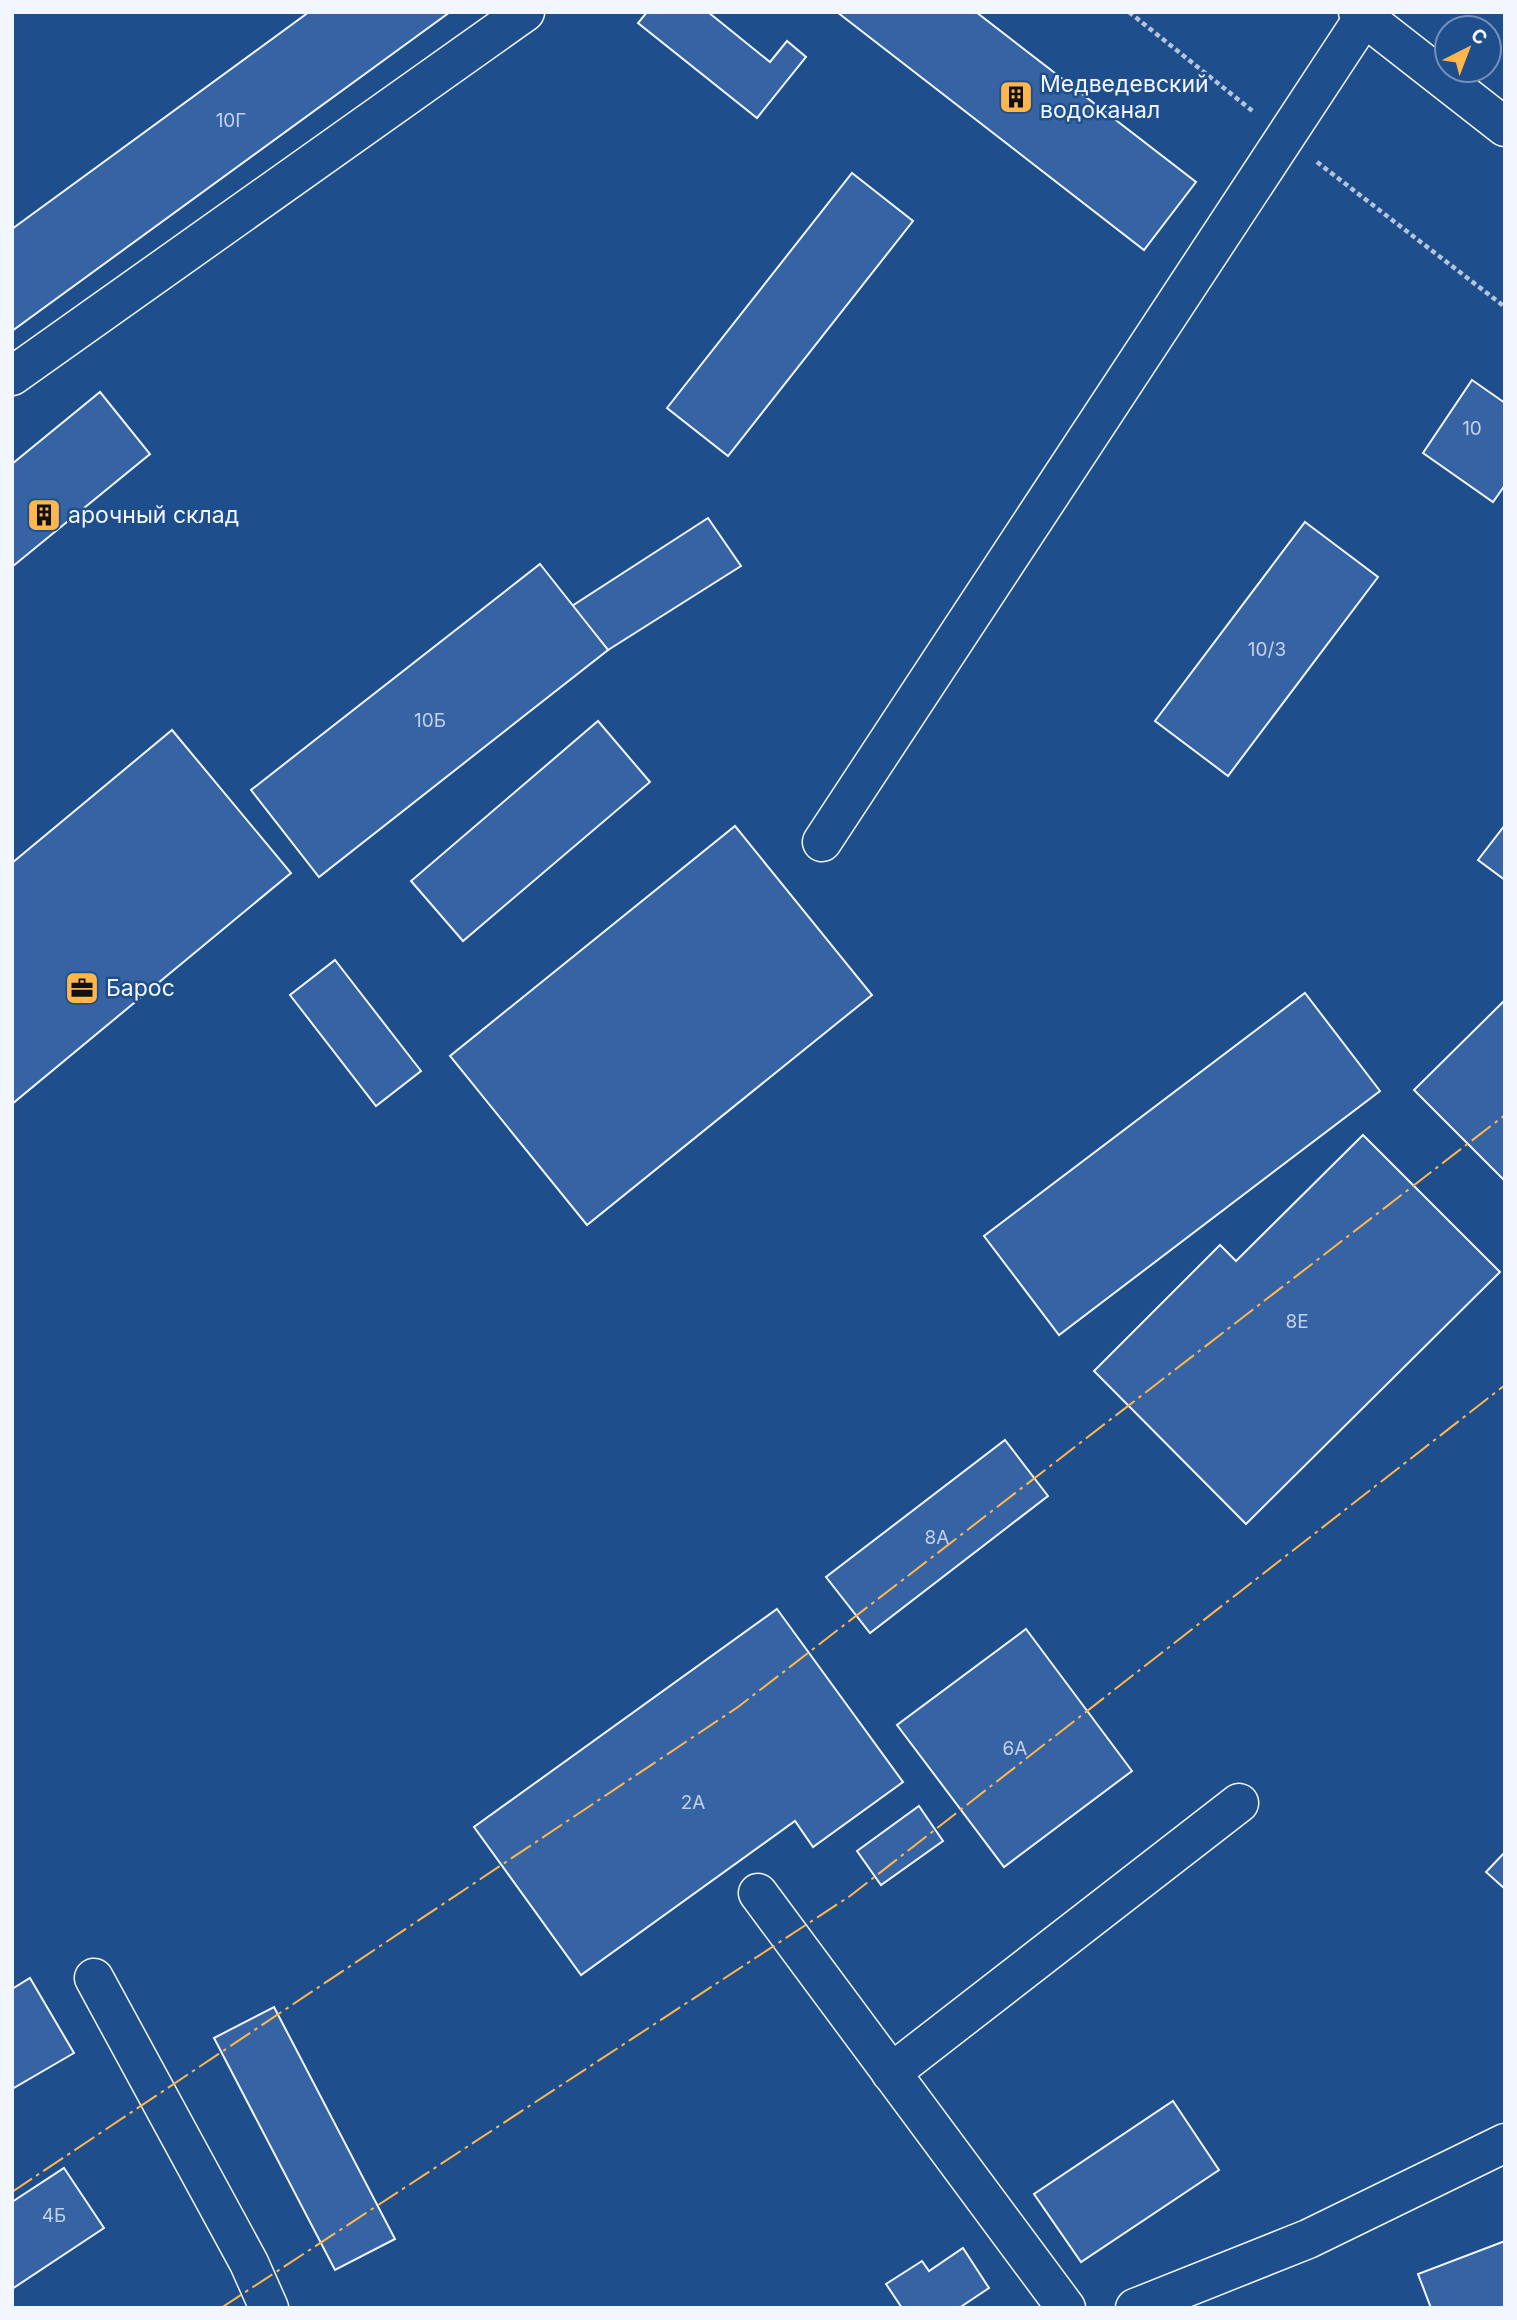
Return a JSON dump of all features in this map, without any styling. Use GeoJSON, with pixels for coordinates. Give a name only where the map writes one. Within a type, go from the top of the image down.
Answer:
{"type":"FeatureCollection","features":[{"type":"Feature","properties":{"kind":"street"},"geometry":{"type":"LineString","coordinates":[[12,376],[525,12]]}},
{"type":"Feature","properties":{"kind":"street"},"geometry":{"type":"LineString","coordinates":[[822,842],[1361,15],[1505,127]]}},
{"type":"Feature","properties":{"kind":"street"},"geometry":{"type":"LineString","coordinates":[[891,2073],[1239,1803]]}},
{"type":"Feature","properties":{"kind":"street"},"geometry":{"type":"LineString","coordinates":[[758,1893],[1066,2308]]}},
{"type":"Feature","properties":{"kind":"street"},"geometry":{"type":"LineString","coordinates":[[94,1979],[249,2263],[269,2308]]}},
{"type":"Feature","properties":{"kind":"street"},"geometry":{"type":"LineString","coordinates":[[1135,2308],[1308,2239],[1505,2143]]}},
{"type":"Feature","properties":{"kind":"building"},"geometry":{"type":"Polygon","coordinates":[[[309,12],[450,12],[12,331],[12,229],[309,12]]]}},
{"type":"Feature","properties":{"kind":"building"},"geometry":{"type":"Polygon","coordinates":[[[647,12],[708,12],[770,62],[787,41],[806,57],[757,118],[638,23],[647,12]]]}},
{"type":"Feature","properties":{"kind":"building","name":"Медведевский водоканал"},"geometry":{"type":"Polygon","coordinates":[[[837,12],[976,12],[1196,182],[1144,250],[837,12]]]}},
{"type":"Feature","properties":{"kind":"building"},"geometry":{"type":"Polygon","coordinates":[[[852,173],[913,221],[728,456],[667,408],[852,173]]]}},
{"type":"Feature","properties":{"kind":"building"},"geometry":{"type":"Polygon","coordinates":[[[1472,380],[1505,403],[1505,485],[1493,502],[1423,453],[1472,380]]]}},
{"type":"Feature","properties":{"kind":"building","name":"арочный склад"},"geometry":{"type":"Polygon","coordinates":[[[100,392],[150,454],[12,567],[12,464],[100,392]]]}},
{"type":"Feature","properties":{"kind":"building"},"geometry":{"type":"Polygon","coordinates":[[[708,518],[741,566],[608,650],[572,606],[708,518]]]}},
{"type":"Feature","properties":{"kind":"building"},"geometry":{"type":"Polygon","coordinates":[[[1305,522],[1378,577],[1228,776],[1155,721],[1305,522]]]}},
{"type":"Feature","properties":{"kind":"building"},"geometry":{"type":"Polygon","coordinates":[[[540,564],[608,650],[319,877],[251,790],[540,564]]]}},
{"type":"Feature","properties":{"kind":"building"},"geometry":{"type":"Polygon","coordinates":[[[598,721],[650,782],[463,941],[411,881],[598,721]]]}},
{"type":"Feature","properties":{"kind":"building","name":"Барос"},"geometry":{"type":"Polygon","coordinates":[[[172,730],[291,873],[12,1104],[12,863],[172,730]]]}},
{"type":"Feature","properties":{"kind":"building"},"geometry":{"type":"Polygon","coordinates":[[[1505,825],[1505,880],[1478,860],[1505,825]]]}},
{"type":"Feature","properties":{"kind":"building"},"geometry":{"type":"Polygon","coordinates":[[[735,826],[872,995],[587,1225],[450,1056],[735,826]]]}},
{"type":"Feature","properties":{"kind":"building"},"geometry":{"type":"Polygon","coordinates":[[[335,960],[421,1071],[376,1106],[290,995],[335,960]]]}},
{"type":"Feature","properties":{"kind":"building"},"geometry":{"type":"Polygon","coordinates":[[[1305,993],[1380,1091],[1059,1335],[984,1236],[1305,993]]]}},
{"type":"Feature","properties":{"kind":"building"},"geometry":{"type":"Polygon","coordinates":[[[1505,1000],[1505,1181],[1414,1090],[1505,1000]]]}},
{"type":"Feature","properties":{"kind":"building"},"geometry":{"type":"Polygon","coordinates":[[[1363,1135],[1500,1272],[1246,1524],[1094,1371],[1220,1245],[1236,1261],[1363,1135]]]}},
{"type":"Feature","properties":{"kind":"building"},"geometry":{"type":"Polygon","coordinates":[[[1005,1440],[1048,1496],[870,1633],[826,1577],[1005,1440]]]}},
{"type":"Feature","properties":{"kind":"building"},"geometry":{"type":"Polygon","coordinates":[[[777,1609],[903,1782],[813,1847],[795,1821],[581,1975],[474,1827],[777,1609]]]}},
{"type":"Feature","properties":{"kind":"building"},"geometry":{"type":"Polygon","coordinates":[[[1026,1629],[1132,1771],[1004,1867],[897,1725],[1026,1629]]]}},
{"type":"Feature","properties":{"kind":"building"},"geometry":{"type":"Polygon","coordinates":[[[919,1806],[943,1841],[881,1885],[857,1851],[919,1806]]]}},
{"type":"Feature","properties":{"kind":"building"},"geometry":{"type":"Polygon","coordinates":[[[1505,1852],[1505,1889],[1486,1872],[1505,1852]]]}},
{"type":"Feature","properties":{"kind":"building"},"geometry":{"type":"Polygon","coordinates":[[[30,1978],[74,2053],[12,2089],[12,1989],[30,1978]]]}},
{"type":"Feature","properties":{"kind":"building"},"geometry":{"type":"Polygon","coordinates":[[[274,2007],[395,2239],[335,2270],[214,2038],[274,2007]]]}},
{"type":"Feature","properties":{"kind":"building"},"geometry":{"type":"Polygon","coordinates":[[[1173,2101],[1219,2170],[1081,2262],[1034,2194],[1173,2101]]]}},
{"type":"Feature","properties":{"kind":"building"},"geometry":{"type":"Polygon","coordinates":[[[64,2168],[104,2228],[12,2289],[12,2202],[64,2168]]]}},
{"type":"Feature","properties":{"kind":"building"},"geometry":{"type":"Polygon","coordinates":[[[1505,2241],[1505,2308],[1431,2308],[1418,2274],[1505,2241]]]}},
{"type":"Feature","properties":{"kind":"building"},"geometry":{"type":"Polygon","coordinates":[[[963,2248],[989,2288],[959,2308],[902,2308],[886,2284],[922,2261],[929,2271],[963,2248]]]}},
{"type":"Feature","properties":{"kind":"power"},"geometry":{"type":"LineString","coordinates":[[12,2192],[738,1707],[1505,1115]]}},
{"type":"Feature","properties":{"kind":"power"},"geometry":{"type":"LineString","coordinates":[[221,2308],[850,1896],[1505,1385]]}},
{"type":"Feature","properties":{"kind":"place","name":"Медведевский водоканал"},"geometry":{"type":"Point","coordinates":[1016,97]}},
{"type":"Feature","properties":{"kind":"place","name":"арочный склад"},"geometry":{"type":"Point","coordinates":[44,515]}},
{"type":"Feature","properties":{"kind":"place","name":"Барос"},"geometry":{"type":"Point","coordinates":[82,988]}}]}
